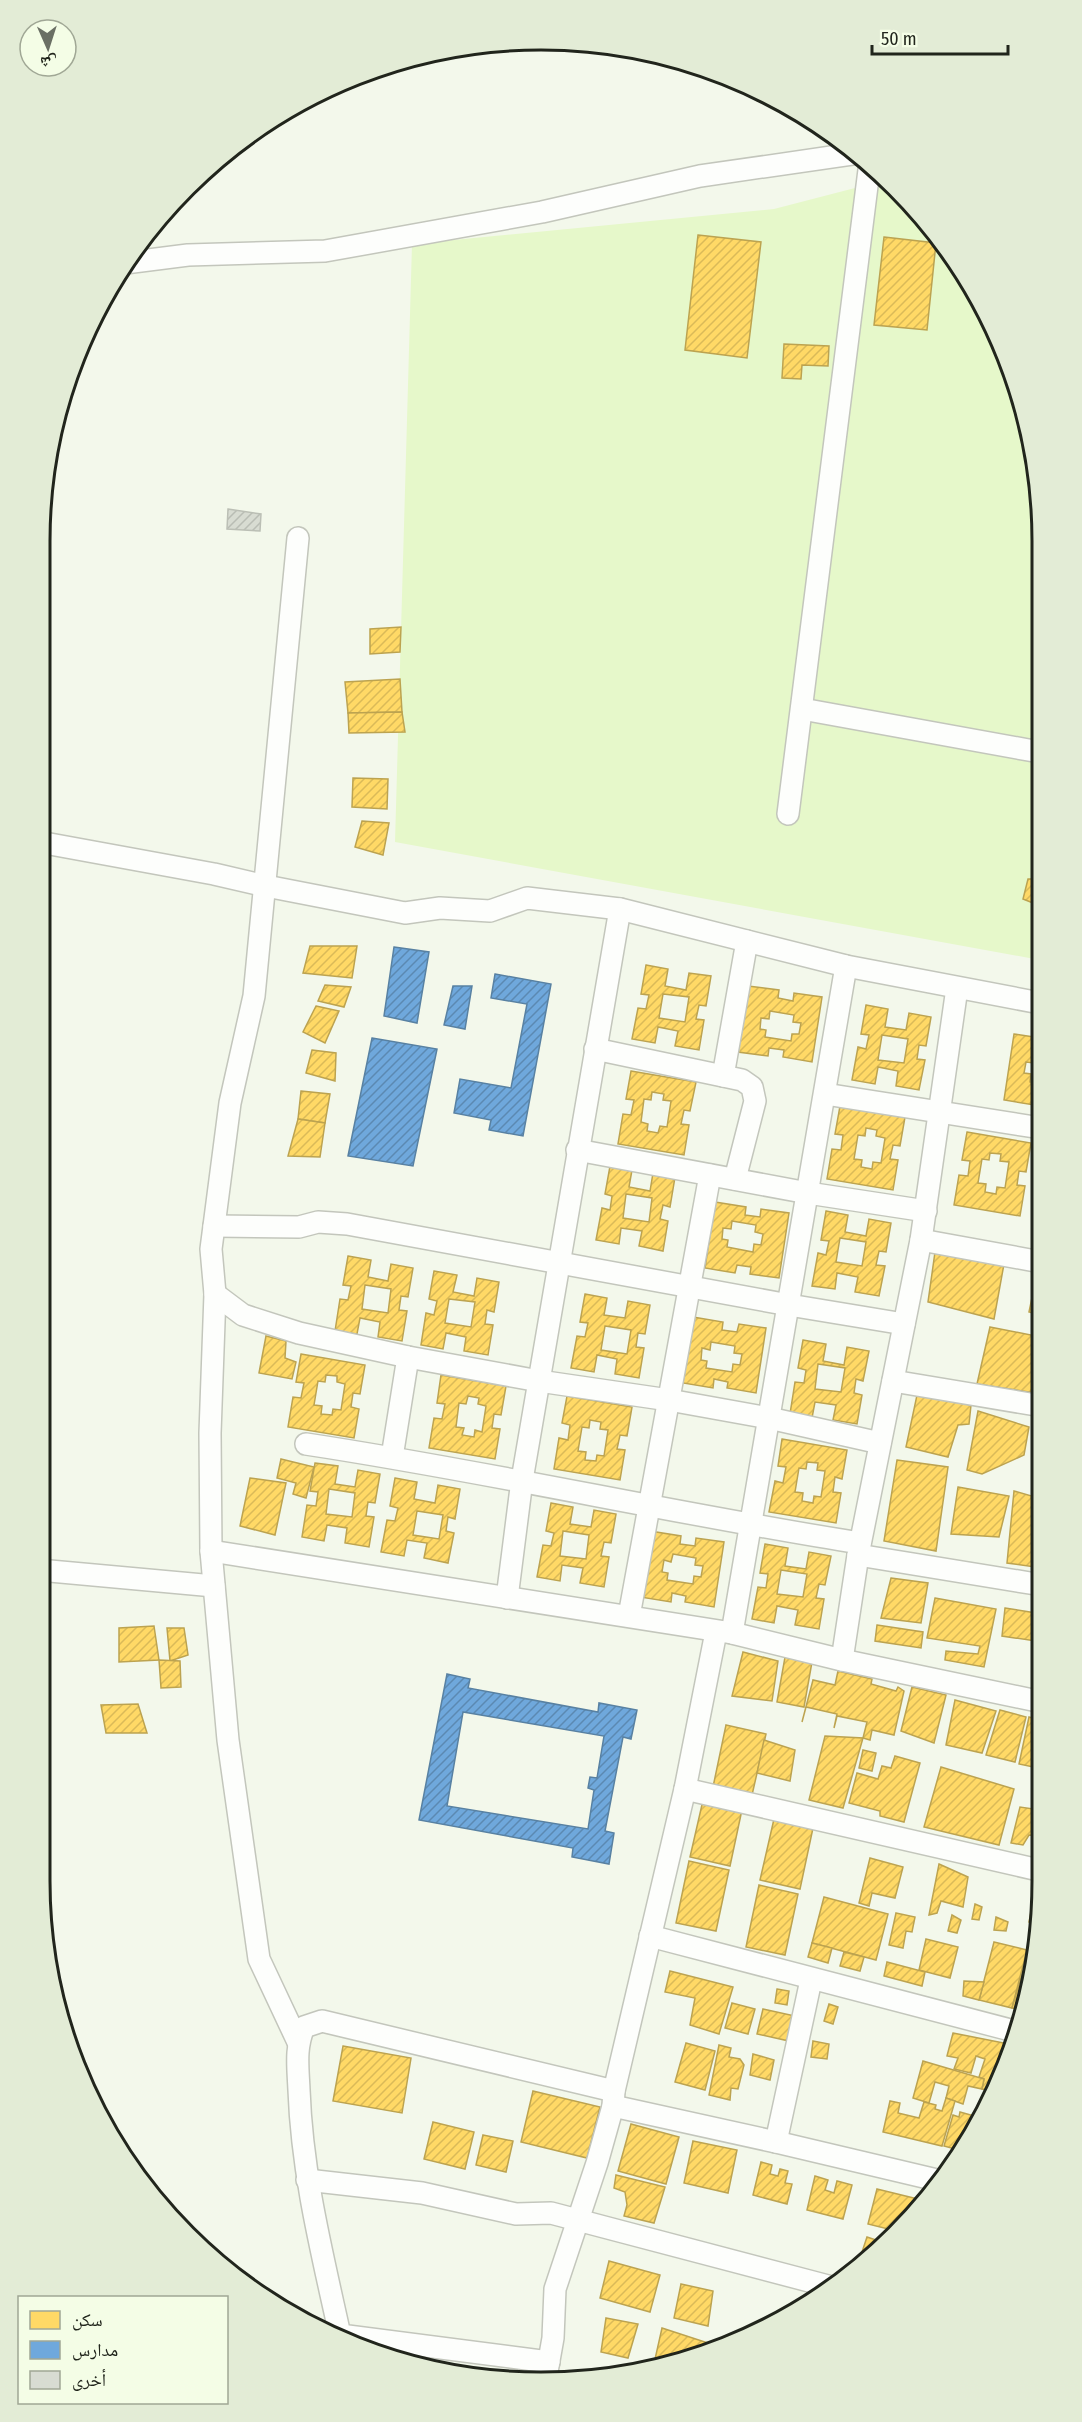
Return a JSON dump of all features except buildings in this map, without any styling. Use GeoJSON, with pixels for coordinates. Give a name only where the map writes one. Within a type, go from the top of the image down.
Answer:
{"type":"FeatureCollection","features":[{"type":"Feature","properties":{"kind":"street"},"geometry":{"type":"LineString","coordinates":[[137,262],[188,255],[325,251],[542,212],[700,176],[845,155]]}},
{"type":"Feature","properties":{"kind":"street"},"geometry":{"type":"LineString","coordinates":[[788,814],[868,174]]}},
{"type":"Feature","properties":{"kind":"street"},"geometry":{"type":"LineString","coordinates":[[298,538],[254,996],[230,1103],[211,1249],[215,1294],[210,1433],[211,1551],[228,1740],[259,1959],[298,2042]]}},
{"type":"Feature","properties":{"kind":"street"},"geometry":{"type":"LineString","coordinates":[[802,709],[1032,751]]}},
{"type":"Feature","properties":{"kind":"street"},"geometry":{"type":"LineString","coordinates":[[50,844],[214,874],[405,913],[440,908],[490,911],[527,898],[620,909],[846,966],[1032,1002]]}},
{"type":"Feature","properties":{"kind":"street"},"geometry":{"type":"LineString","coordinates":[[507,1598],[522,1480],[538,1381],[620,909]]}},
{"type":"Feature","properties":{"kind":"street"},"geometry":{"type":"LineString","coordinates":[[723,1076],[747,941]]}},
{"type":"Feature","properties":{"kind":"street"},"geometry":{"type":"LineString","coordinates":[[547,2372],[553,2338],[555,2289],[597,2163],[685,1789],[751,1526],[846,966]]}},
{"type":"Feature","properties":{"kind":"street"},"geometry":{"type":"LineString","coordinates":[[842,1660],[859,1549],[926,1211],[957,988]]}},
{"type":"Feature","properties":{"kind":"street"},"geometry":{"type":"LineString","coordinates":[[596,1049],[742,1080],[752,1087],[755,1101],[735,1179]]}},
{"type":"Feature","properties":{"kind":"street"},"geometry":{"type":"LineString","coordinates":[[825,1094],[1032,1127]]}},
{"type":"Feature","properties":{"kind":"street"},"geometry":{"type":"LineString","coordinates":[[577,1150],[808,1193],[926,1211]]}},
{"type":"Feature","properties":{"kind":"street"},"geometry":{"type":"LineString","coordinates":[[629,1616],[710,1175]]}},
{"type":"Feature","properties":{"kind":"street"},"geometry":{"type":"LineString","coordinates":[[214,1226],[299,1227],[318,1222],[347,1224],[904,1324]]}},
{"type":"Feature","properties":{"kind":"street"},"geometry":{"type":"LineString","coordinates":[[921,1240],[1032,1260]]}},
{"type":"Feature","properties":{"kind":"street"},"geometry":{"type":"LineString","coordinates":[[215,1294],[243,1316],[270,1325],[408,1357],[538,1381],[669,1400],[770,1418],[880,1443]]}},
{"type":"Feature","properties":{"kind":"street"},"geometry":{"type":"LineString","coordinates":[[392,1457],[408,1357]]}},
{"type":"Feature","properties":{"kind":"street"},"geometry":{"type":"LineString","coordinates":[[893,1381],[1032,1404]]}},
{"type":"Feature","properties":{"kind":"street"},"geometry":{"type":"LineString","coordinates":[[306,1444],[522,1480],[1032,1583]]}},
{"type":"Feature","properties":{"kind":"street"},"geometry":{"type":"LineString","coordinates":[[211,1551],[724,1633],[1032,1700]]}},
{"type":"Feature","properties":{"kind":"street"},"geometry":{"type":"LineString","coordinates":[[50,1571],[214,1586]]}},
{"type":"Feature","properties":{"kind":"street"},"geometry":{"type":"LineString","coordinates":[[685,1789],[1032,1868]]}},
{"type":"Feature","properties":{"kind":"street"},"geometry":{"type":"LineString","coordinates":[[651,1936],[811,1980],[1009,2030]]}},
{"type":"Feature","properties":{"kind":"street"},"geometry":{"type":"LineString","coordinates":[[776,2142],[811,1980]]}},
{"type":"Feature","properties":{"kind":"street"},"geometry":{"type":"LineString","coordinates":[[339,2329],[313,2216],[300,2138],[298,2042],[304,2027],[322,2021],[776,2142],[932,2179]]}},
{"type":"Feature","properties":{"kind":"street"},"geometry":{"type":"LineString","coordinates":[[307,2180],[422,2193],[503,2212],[551,2213],[822,2284]]}},
{"type":"Feature","properties":{"kind":"street"},"geometry":{"type":"LineString","coordinates":[[365,2340],[546,2372]]}},
{"type":"Feature","properties":{"kind":"green space"},"geometry":{"type":"Polygon","coordinates":[[[877,182],[911,217],[950,268],[982,324],[1006,383],[1023,445],[1031,509],[1032,959],[395,842],[412,244],[774,209],[877,182]]]}}]}
